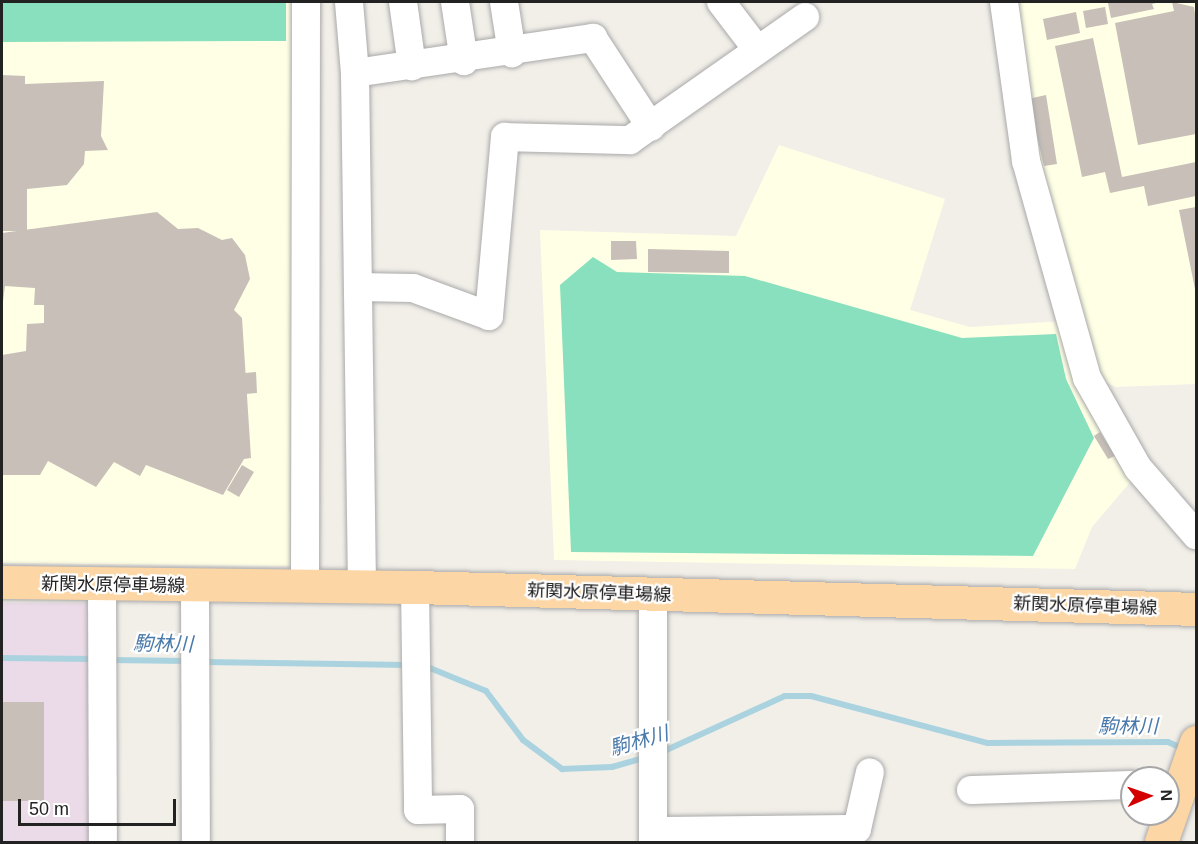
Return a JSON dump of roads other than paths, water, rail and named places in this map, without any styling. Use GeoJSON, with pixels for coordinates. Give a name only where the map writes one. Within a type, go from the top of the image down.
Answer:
{"type":"FeatureCollection","features":[{"type":"Feature","properties":{"kind":"main road","name":"新関水原停車場線"},"geometry":{"type":"LineString","coordinates":[[2,582],[415,587],[1197,609]]}},
{"type":"Feature","properties":{"kind":"main road"},"geometry":{"type":"LineString","coordinates":[[1180,774],[1197,742]]}},
{"type":"Feature","properties":{"kind":"main road"},"geometry":{"type":"LineString","coordinates":[[1161,843],[1165,826]]}},
{"type":"Feature","properties":{"kind":"street"},"geometry":{"type":"LineString","coordinates":[[304,587],[306,2]]}},
{"type":"Feature","properties":{"kind":"street"},"geometry":{"type":"LineString","coordinates":[[348,2],[355,73],[362,587]]}},
{"type":"Feature","properties":{"kind":"street"},"geometry":{"type":"LineString","coordinates":[[403,2],[412,66]]}},
{"type":"Feature","properties":{"kind":"street"},"geometry":{"type":"LineString","coordinates":[[455,2],[464,61]]}},
{"type":"Feature","properties":{"kind":"street"},"geometry":{"type":"LineString","coordinates":[[504,2],[512,53]]}},
{"type":"Feature","properties":{"kind":"street"},"geometry":{"type":"LineString","coordinates":[[721,2],[756,48]]}},
{"type":"Feature","properties":{"kind":"street"},"geometry":{"type":"LineString","coordinates":[[1004,2],[1026,161],[1087,378],[1138,468],[1197,535]]}},
{"type":"Feature","properties":{"kind":"street"},"geometry":{"type":"LineString","coordinates":[[358,287],[413,288],[489,316],[505,137],[630,140],[756,48],[805,17]]}},
{"type":"Feature","properties":{"kind":"street"},"geometry":{"type":"LineString","coordinates":[[355,73],[464,61],[593,38],[651,126]]}},
{"type":"Feature","properties":{"kind":"street"},"geometry":{"type":"LineString","coordinates":[[102,585],[103,843]]}},
{"type":"Feature","properties":{"kind":"street"},"geometry":{"type":"LineString","coordinates":[[195,586],[196,843]]}},
{"type":"Feature","properties":{"kind":"street"},"geometry":{"type":"LineString","coordinates":[[415,587],[418,810],[459,809],[460,843]]}},
{"type":"Feature","properties":{"kind":"street"},"geometry":{"type":"LineString","coordinates":[[653,595],[653,837],[857,829],[870,772]]}},
{"type":"Feature","properties":{"kind":"street"},"geometry":{"type":"LineString","coordinates":[[971,790],[1120,785]]}},
{"type":"Feature","properties":{"kind":"waterway","name":"駒林川"},"geometry":{"type":"LineString","coordinates":[[2,658],[94,659]]}},
{"type":"Feature","properties":{"kind":"waterway","name":"駒林川"},"geometry":{"type":"LineString","coordinates":[[110,660],[187,661]]}},
{"type":"Feature","properties":{"kind":"waterway","name":"駒林川"},"geometry":{"type":"LineString","coordinates":[[203,662],[409,665]]}},
{"type":"Feature","properties":{"kind":"waterway","name":"駒林川"},"geometry":{"type":"LineString","coordinates":[[425,666],[486,691],[523,740],[562,769],[612,767],[646,757]]}},
{"type":"Feature","properties":{"kind":"waterway","name":"駒林川"},"geometry":{"type":"LineString","coordinates":[[662,752],[785,696],[811,696],[988,743],[1168,742],[1184,749]]}}]}
